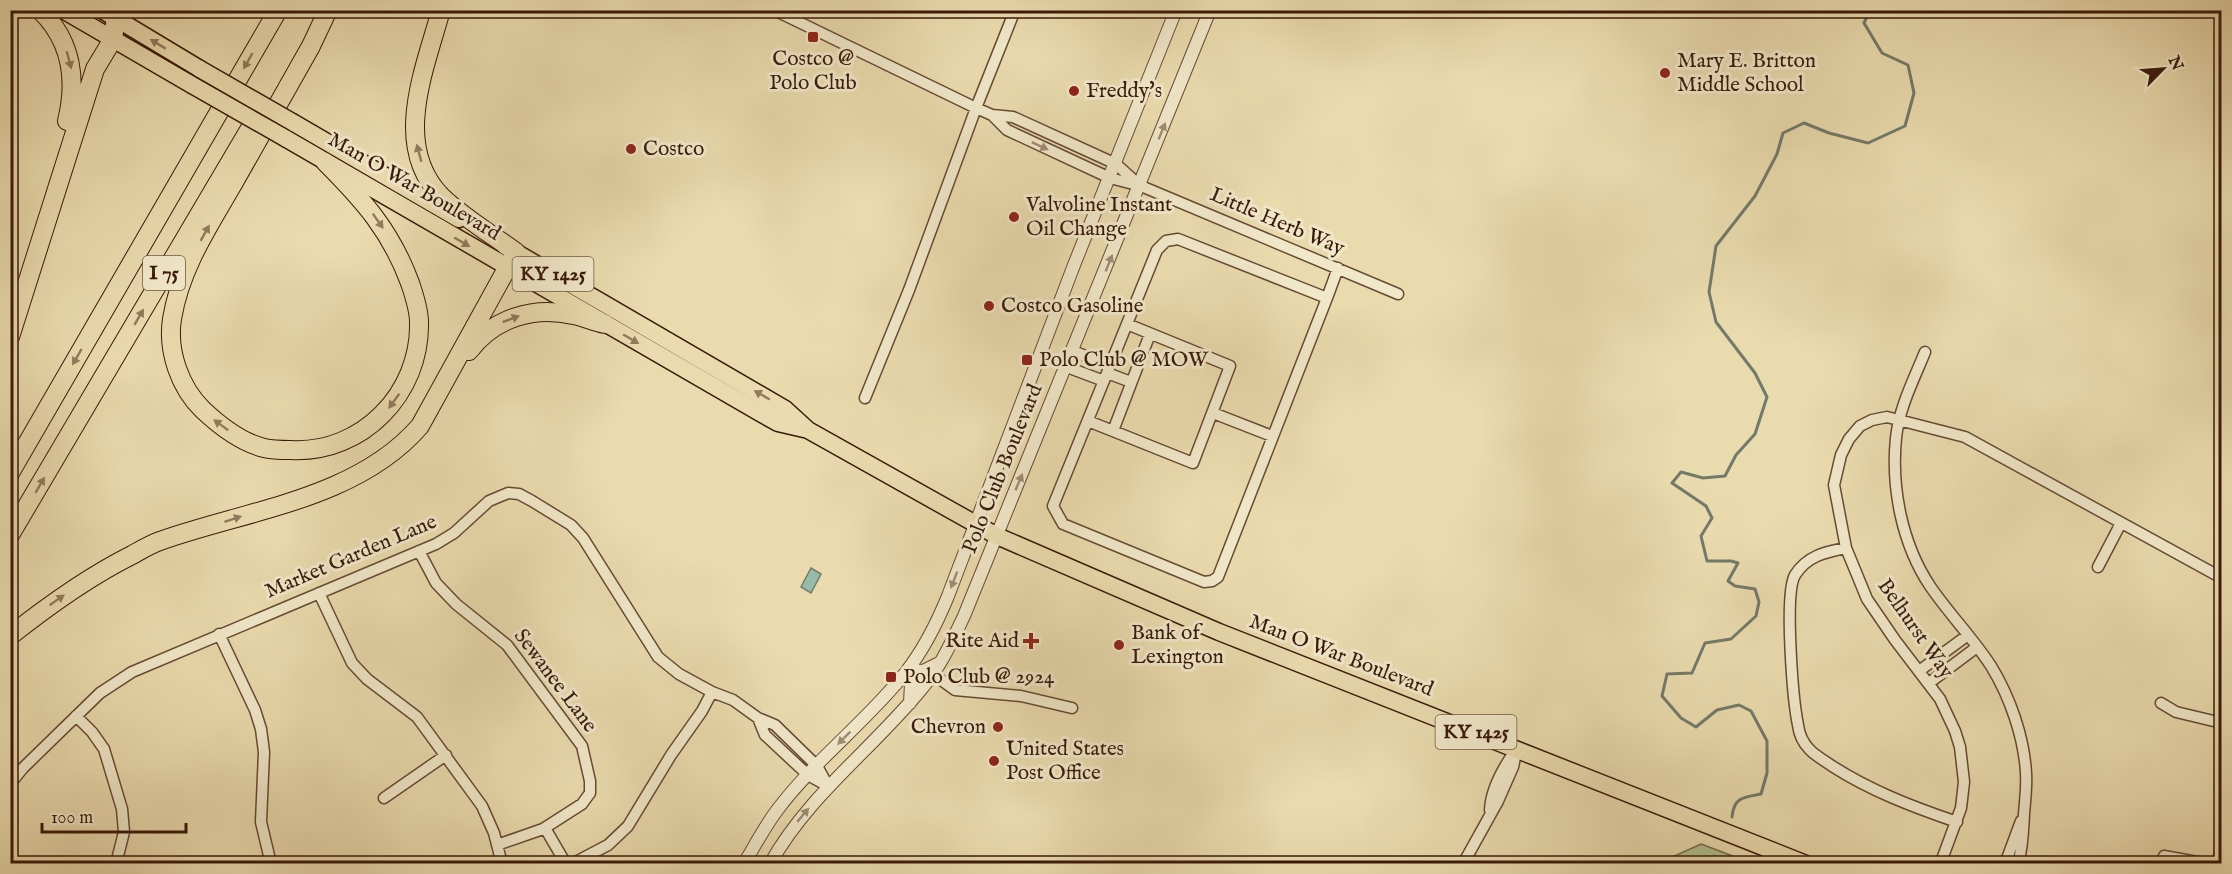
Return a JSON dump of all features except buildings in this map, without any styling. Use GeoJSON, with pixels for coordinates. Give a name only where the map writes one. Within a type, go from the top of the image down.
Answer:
{"type":"FeatureCollection","features":[{"type":"Feature","properties":{"kind":"highway"},"geometry":{"type":"LineString","coordinates":[[33,263],[73,90],[73,74],[65,46],[48,18],[40,10]]}},
{"type":"Feature","properties":{"kind":"highway","name":"I 75"},"geometry":{"type":"LineString","coordinates":[[10,473],[278,10]]}},
{"type":"Feature","properties":{"kind":"highway","name":"I 75"},"geometry":{"type":"LineString","coordinates":[[10,535],[320,10]]}},
{"type":"Feature","properties":{"kind":"highway"},"geometry":{"type":"LineString","coordinates":[[325,162],[363,200],[382,226],[403,264],[414,294],[420,321],[418,348],[400,393],[389,408],[363,432],[345,441],[304,451],[264,448],[219,426],[194,401],[178,373],[172,347],[171,321],[183,273],[311,46],[328,10]]}},
{"type":"Feature","properties":{"kind":"highway"},"geometry":{"type":"LineString","coordinates":[[10,636],[76,586],[106,568],[159,541],[321,490],[359,474],[404,445],[420,426],[512,260],[441,196],[431,184],[417,149],[415,113],[441,10]]}},
{"type":"Feature","properties":{"kind":"highway"},"geometry":{"type":"LineString","coordinates":[[10,337],[95,69],[113,39],[112,13]]}},
{"type":"Feature","properties":{"kind":"highway"},"geometry":{"type":"LineString","coordinates":[[441,389],[484,335],[499,324],[518,316],[539,311],[557,312],[605,324]]}},
{"type":"Feature","properties":{"kind":"main road","name":"Man O War Boulevard"},"geometry":{"type":"LineString","coordinates":[[63,10],[325,162],[512,260],[785,409],[808,430],[997,536],[1229,636],[1806,864]]}},
{"type":"Feature","properties":{"kind":"main road","name":"Man O War Boulevard"},"geometry":{"type":"LineString","coordinates":[[112,13],[201,69],[294,123],[512,260],[605,324],[778,423],[808,430]]}},
{"type":"Feature","properties":{"kind":"street"},"geometry":{"type":"LineString","coordinates":[[774,10],[976,108],[992,114],[1013,117],[1116,164],[1141,186]]}},
{"type":"Feature","properties":{"kind":"street"},"geometry":{"type":"LineString","coordinates":[[866,398],[1015,10]]}},
{"type":"Feature","properties":{"kind":"street","name":"Polo Club Boulevard"},"geometry":{"type":"LineString","coordinates":[[744,864],[779,808],[881,701],[908,670],[926,643],[943,607],[1074,265],[1176,10]]}},
{"type":"Feature","properties":{"kind":"street","name":"Polo Club Boulevard"},"geometry":{"type":"LineString","coordinates":[[770,864],[797,822],[828,786],[910,703],[941,662],[964,616],[1074,351],[1210,10]]}},
{"type":"Feature","properties":{"kind":"street"},"geometry":{"type":"LineString","coordinates":[[992,114],[1007,130],[1110,178],[1141,186]]}},
{"type":"Feature","properties":{"kind":"street","name":"Little Herb Way"},"geometry":{"type":"LineString","coordinates":[[1141,186],[1398,294]]}},
{"type":"Feature","properties":{"kind":"street"},"geometry":{"type":"LineString","coordinates":[[1327,298],[1178,239],[1166,241],[1157,250],[1053,506],[1058,517],[1064,524],[1204,582],[1218,577],[1272,436],[1327,298],[1338,268]]}},
{"type":"Feature","properties":{"kind":"street"},"geometry":{"type":"LineString","coordinates":[[1088,421],[1193,463],[1230,366],[1127,324]]}},
{"type":"Feature","properties":{"kind":"street"},"geometry":{"type":"LineString","coordinates":[[1113,431],[1150,334]]}},
{"type":"Feature","properties":{"kind":"street"},"geometry":{"type":"LineString","coordinates":[[1074,351],[1107,373]]}},
{"type":"Feature","properties":{"kind":"street"},"geometry":{"type":"LineString","coordinates":[[1925,352],[1906,397],[1896,438],[1899,506],[1915,560],[1930,586],[1977,647],[2005,692],[2019,731],[2026,772],[2024,843],[2018,864]]}},
{"type":"Feature","properties":{"kind":"street"},"geometry":{"type":"LineString","coordinates":[[1067,367],[1107,373],[1131,382]]}},
{"type":"Feature","properties":{"kind":"street"},"geometry":{"type":"LineString","coordinates":[[1213,413],[1272,436]]}},
{"type":"Feature","properties":{"kind":"street","name":"Belhurst Way"},"geometry":{"type":"LineString","coordinates":[[1941,862],[1957,822],[1964,782],[1960,747],[1948,715],[1929,683],[1867,598],[1845,548],[1834,485],[1841,455],[1849,439],[1860,426],[1872,420],[1887,417],[1965,437],[2222,578]]}},
{"type":"Feature","properties":{"kind":"street","name":"Market Garden Lane"},"geometry":{"type":"LineString","coordinates":[[10,784],[100,693],[132,672],[419,551],[454,533],[481,507],[496,497],[508,493],[524,496],[566,522],[583,537],[658,657],[679,674],[712,692],[733,700],[758,718],[775,725],[817,766],[828,786]]}},
{"type":"Feature","properties":{"kind":"street"},"geometry":{"type":"LineString","coordinates":[[2098,567],[2121,523]]}},
{"type":"Feature","properties":{"kind":"street"},"geometry":{"type":"LineString","coordinates":[[1845,548],[1822,553],[1806,561],[1794,577],[1790,593],[1789,616],[1796,712],[1803,741],[1810,750],[1848,776],[1907,805],[1957,822]]}},
{"type":"Feature","properties":{"kind":"street","name":"Sewanee Lane"},"geometry":{"type":"LineString","coordinates":[[419,551],[436,583],[456,604],[507,645],[582,746],[590,781],[590,793],[582,804],[545,828],[497,844]]}},
{"type":"Feature","properties":{"kind":"street"},"geometry":{"type":"LineString","coordinates":[[319,592],[352,663],[367,679],[417,717],[486,813],[502,864]]}},
{"type":"Feature","properties":{"kind":"street"},"geometry":{"type":"LineString","coordinates":[[219,634],[255,710],[261,729],[264,752],[261,822],[271,864]]}},
{"type":"Feature","properties":{"kind":"street"},"geometry":{"type":"LineString","coordinates":[[1919,671],[1968,635]]}},
{"type":"Feature","properties":{"kind":"street"},"geometry":{"type":"LineString","coordinates":[[1929,683],[1977,647]]}},
{"type":"Feature","properties":{"kind":"street"},"geometry":{"type":"LineString","coordinates":[[910,703],[911,683],[908,670],[923,671],[941,662]]}},
{"type":"Feature","properties":{"kind":"street"},"geometry":{"type":"LineString","coordinates":[[933,674],[956,690],[1021,696],[1072,708]]}},
{"type":"Feature","properties":{"kind":"street"},"geometry":{"type":"LineString","coordinates":[[572,864],[608,845],[628,826],[712,692]]}},
{"type":"Feature","properties":{"kind":"street"},"geometry":{"type":"LineString","coordinates":[[2161,703],[2176,712],[2222,723]]}},
{"type":"Feature","properties":{"kind":"street"},"geometry":{"type":"LineString","coordinates":[[76,716],[92,732],[104,749],[122,809],[124,832],[116,864]]}},
{"type":"Feature","properties":{"kind":"street","name":"Market Garden Lane"},"geometry":{"type":"LineString","coordinates":[[758,718],[765,735],[808,776],[828,786]]}},
{"type":"Feature","properties":{"kind":"street"},"geometry":{"type":"LineString","coordinates":[[1463,864],[1513,767],[1517,748]]}},
{"type":"Feature","properties":{"kind":"street"},"geometry":{"type":"LineString","coordinates":[[384,798],[446,755]]}},
{"type":"Feature","properties":{"kind":"street"},"geometry":{"type":"LineString","coordinates":[[2005,864],[2024,812]]}},
{"type":"Feature","properties":{"kind":"street"},"geometry":{"type":"LineString","coordinates":[[545,828],[566,864]]}},
{"type":"Feature","properties":{"kind":"street"},"geometry":{"type":"LineString","coordinates":[[2218,864],[2222,837]]}},
{"type":"Feature","properties":{"kind":"street"},"geometry":{"type":"LineString","coordinates":[[2164,856],[2208,864]]}},
{"type":"Feature","properties":{"kind":"green space"},"geometry":{"type":"Polygon","coordinates":[[[1701,844],[1751,863],[1659,863],[1701,844]]]}},
{"type":"Feature","properties":{"kind":"shaded area"},"geometry":{"type":"Polygon","coordinates":[[[811,568],[821,574],[811,593],[801,587],[811,568]]]}},
{"type":"Feature","properties":{"kind":"waterway"},"geometry":{"type":"LineString","coordinates":[[1732,817],[1735,805],[1741,799],[1761,794],[1767,773],[1767,741],[1751,711],[1739,705],[1717,710],[1696,727],[1681,718],[1662,696],[1667,674],[1692,673],[1705,643],[1731,639],[1756,616],[1759,602],[1755,589],[1735,586],[1728,581],[1738,563],[1707,561],[1701,536],[1712,518],[1706,506],[1672,483],[1681,472],[1703,478],[1725,476],[1736,455],[1755,434],[1767,397],[1755,373],[1716,322],[1709,292],[1716,246],[1755,196],[1777,154],[1783,133],[1804,123],[1829,133],[1868,143],[1905,126],[1914,93],[1908,65],[1882,53],[1864,23],[1870,10]]}},
{"type":"Feature","properties":{"kind":"waterway"},"geometry":{"type":"LineString","coordinates":[[1710,864],[1714,856]]}},
{"type":"Feature","properties":{"kind":"place","name":"Costco @ Polo Club"},"geometry":{"type":"Point","coordinates":[813,37]}},
{"type":"Feature","properties":{"kind":"place","name":"Mary E. Britton Middle School"},"geometry":{"type":"Point","coordinates":[1665,73]}},
{"type":"Feature","properties":{"kind":"place","name":"Freddy's"},"geometry":{"type":"Point","coordinates":[1074,91]}},
{"type":"Feature","properties":{"kind":"place","name":"Costco"},"geometry":{"type":"Point","coordinates":[631,149]}},
{"type":"Feature","properties":{"kind":"place","name":"Valvoline Instant Oil Change"},"geometry":{"type":"Point","coordinates":[1014,217]}},
{"type":"Feature","properties":{"kind":"place","name":"Costco Gasoline"},"geometry":{"type":"Point","coordinates":[989,306]}},
{"type":"Feature","properties":{"kind":"place","name":"Polo Club @ MOW"},"geometry":{"type":"Point","coordinates":[1027,360]}},
{"type":"Feature","properties":{"kind":"place","name":"Rite Aid"},"geometry":{"type":"Point","coordinates":[1031,641]}},
{"type":"Feature","properties":{"kind":"place","name":"Bank of Lexington"},"geometry":{"type":"Point","coordinates":[1119,645]}},
{"type":"Feature","properties":{"kind":"place","name":"Polo Club @ 2924"},"geometry":{"type":"Point","coordinates":[891,677]}},
{"type":"Feature","properties":{"kind":"place","name":"Chevron"},"geometry":{"type":"Point","coordinates":[998,727]}},
{"type":"Feature","properties":{"kind":"place","name":"United States Post Office"},"geometry":{"type":"Point","coordinates":[994,761]}}]}
